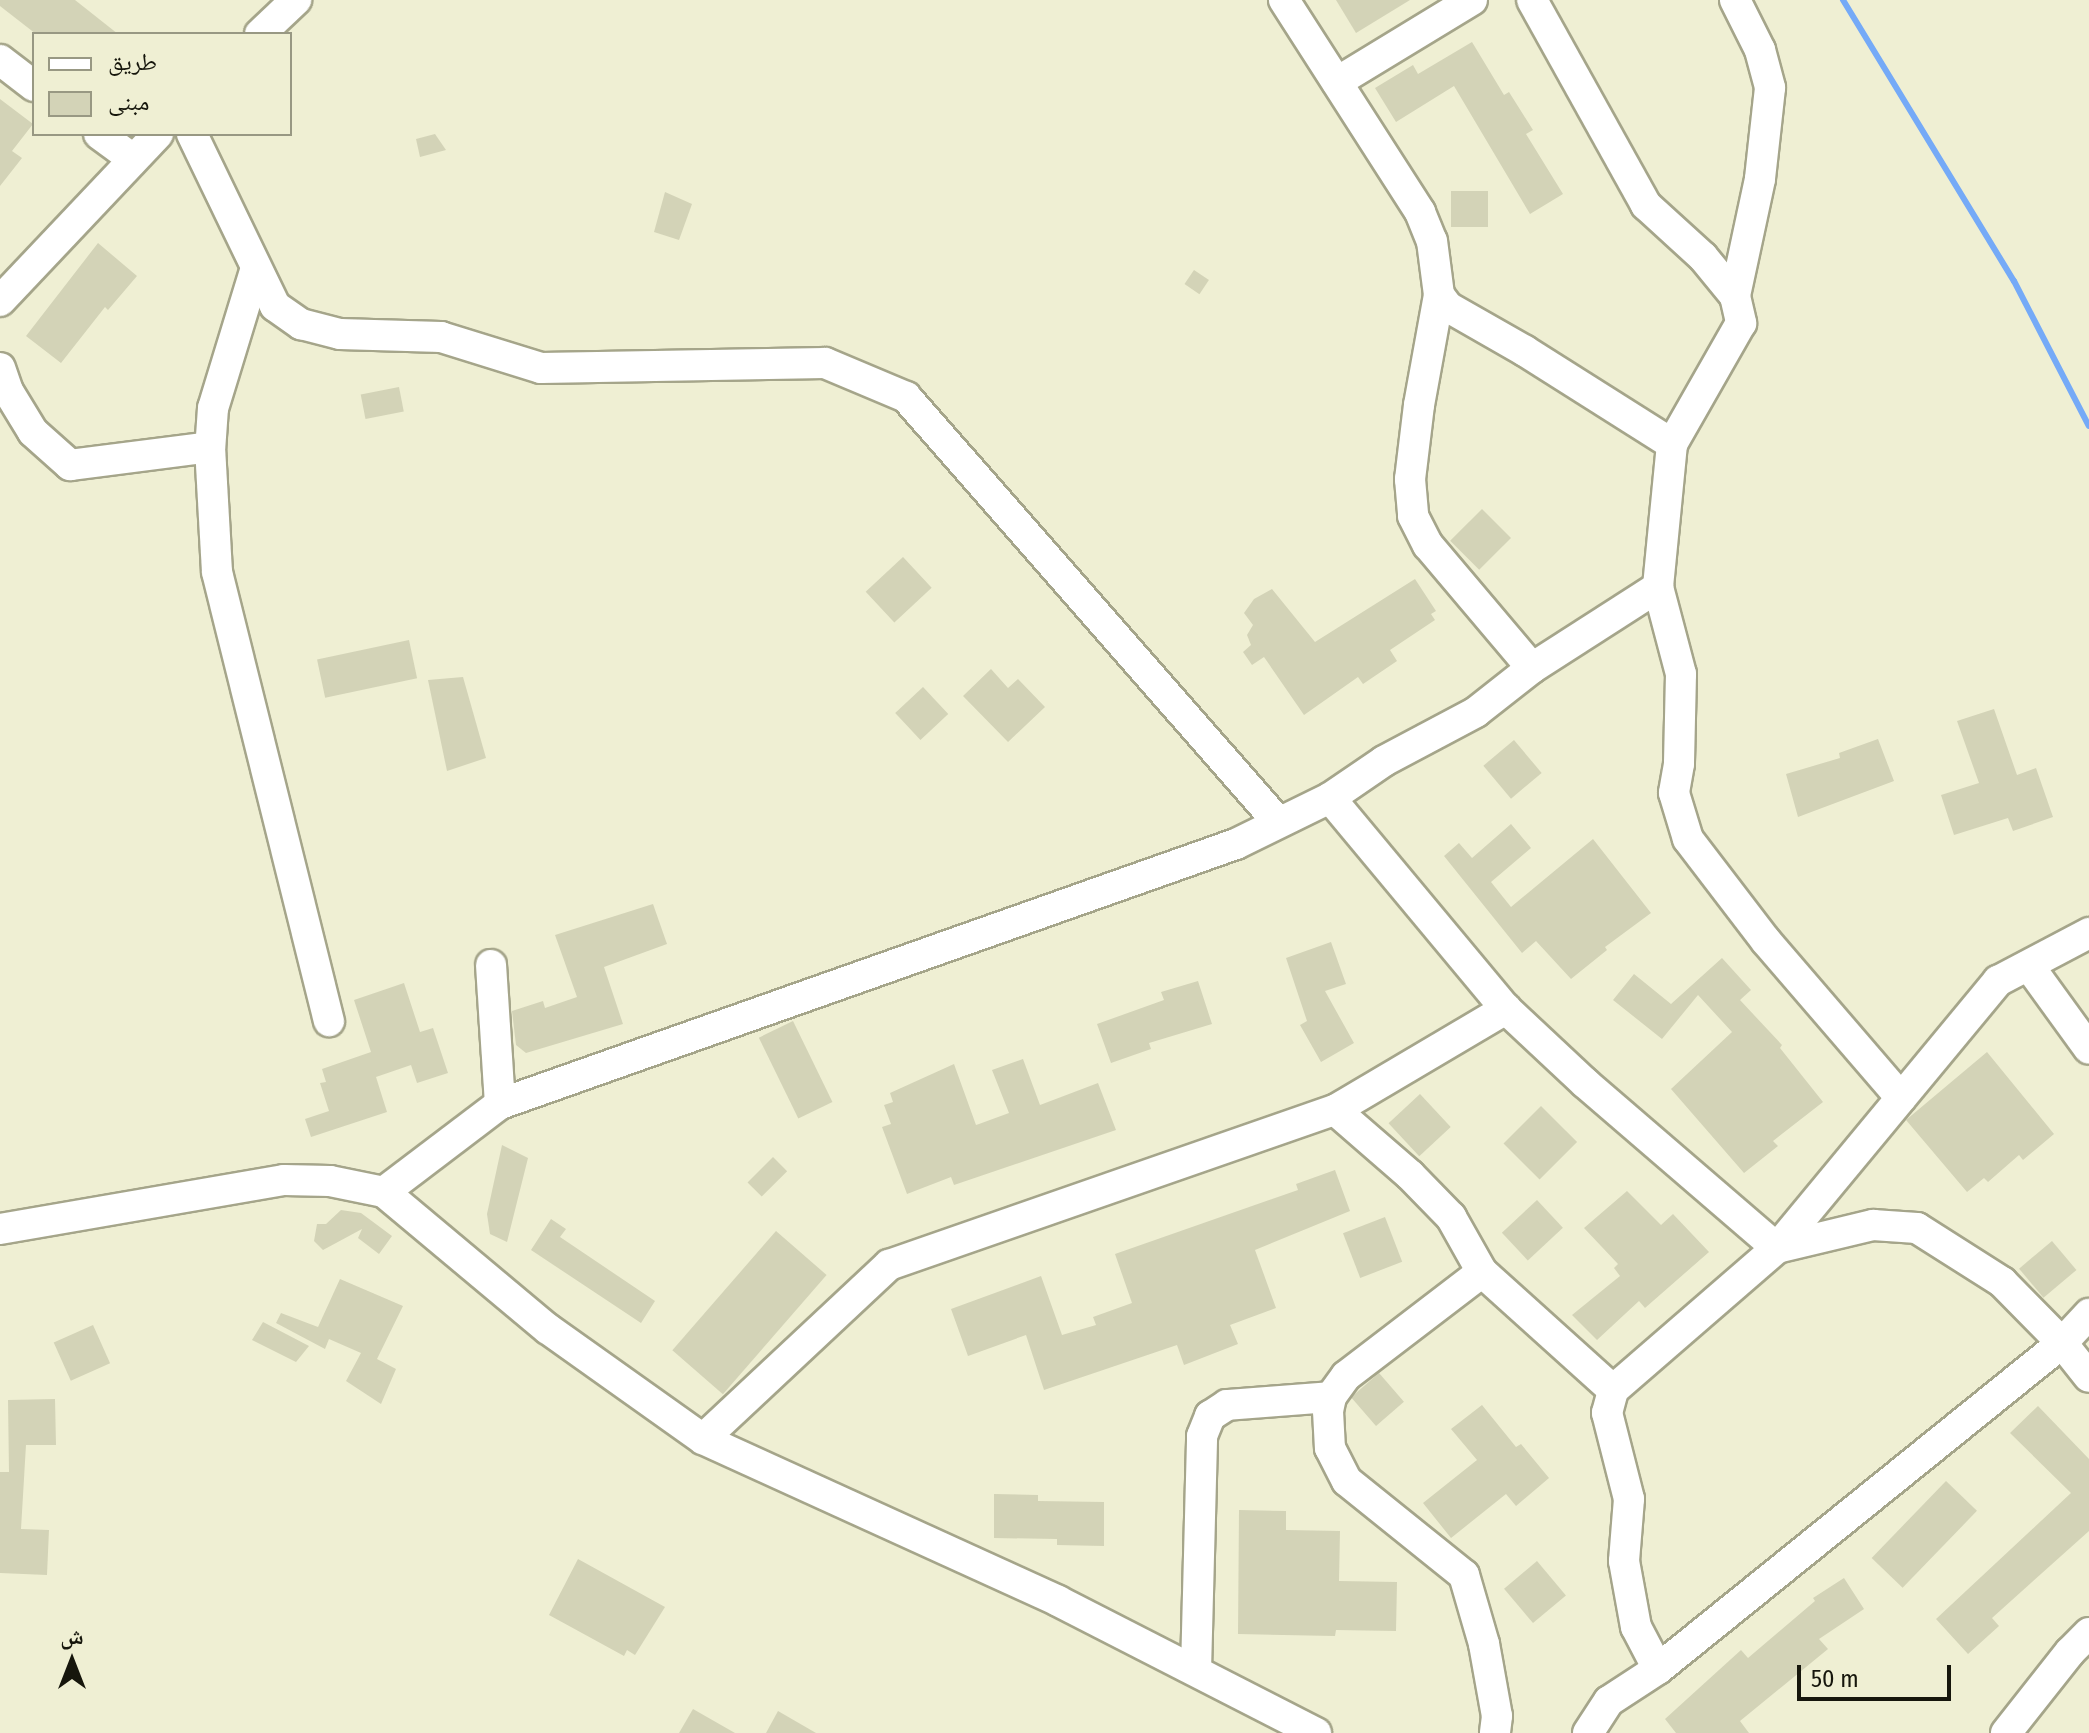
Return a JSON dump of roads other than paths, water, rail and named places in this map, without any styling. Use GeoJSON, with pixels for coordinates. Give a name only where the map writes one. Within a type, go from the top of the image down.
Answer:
{"type":"FeatureCollection","features":[{"type":"Feature","properties":{"kind":"street"},"geometry":{"type":"LineString","coordinates":[[1284,0],[1420,212],[1432,241],[1439,295],[1419,405],[1410,479],[1413,516],[1428,545],[1532,668]]}},
{"type":"Feature","properties":{"kind":"street"},"geometry":{"type":"LineString","coordinates":[[1337,82],[1472,0]]}},
{"type":"Feature","properties":{"kind":"street"},"geometry":{"type":"LineString","coordinates":[[1532,0],[1646,205],[1703,257],[1735,296]]}},
{"type":"Feature","properties":{"kind":"street"},"geometry":{"type":"LineString","coordinates":[[1735,0],[1760,50],[1770,88],[1760,179],[1735,296],[1741,323],[1672,444],[1658,587],[1681,674],[1679,764],[1674,793],[1688,839],[1766,941],[1901,1098]]}},
{"type":"Feature","properties":{"kind":"street"},"geometry":{"type":"LineString","coordinates":[[262,32],[286,3]]}},
{"type":"Feature","properties":{"kind":"street"},"geometry":{"type":"LineString","coordinates":[[0,60],[32,84]]}},
{"type":"Feature","properties":{"kind":"street"},"geometry":{"type":"LineString","coordinates":[[102,136],[133,159]]}},
{"type":"Feature","properties":{"kind":"street"},"geometry":{"type":"LineString","coordinates":[[0,301],[156,136]]}},
{"type":"Feature","properties":{"kind":"street"},"geometry":{"type":"LineString","coordinates":[[193,136],[255,271],[275,306],[301,324],[340,334],[441,337],[541,368],[825,363],[906,397],[1278,822]]}},
{"type":"Feature","properties":{"kind":"street"},"geometry":{"type":"LineString","coordinates":[[255,271],[213,408],[210,447],[217,572],[329,1021]]}},
{"type":"Feature","properties":{"kind":"street"},"geometry":{"type":"LineString","coordinates":[[1439,295],[1448,307],[1525,351],[1672,444]]}},
{"type":"Feature","properties":{"kind":"street"},"geometry":{"type":"LineString","coordinates":[[0,368],[8,391],[33,432],[70,465],[210,447]]}},
{"type":"Feature","properties":{"kind":"street"},"geometry":{"type":"LineString","coordinates":[[384,1192],[500,1104],[1236,844],[1330,798],[1384,761],[1476,712],[1532,668],[1658,587]]}},
{"type":"Feature","properties":{"kind":"street"},"geometry":{"type":"LineString","coordinates":[[1330,798],[1506,1009],[1585,1083],[1777,1248]]}},
{"type":"Feature","properties":{"kind":"street"},"geometry":{"type":"LineString","coordinates":[[1658,1669],[1636,1627],[1624,1561],[1629,1499],[1607,1413],[1613,1390],[1777,1248],[1998,981],[2089,933]]}},
{"type":"Feature","properties":{"kind":"street"},"geometry":{"type":"LineString","coordinates":[[491,965],[500,1104]]}},
{"type":"Feature","properties":{"kind":"street"},"geometry":{"type":"LineString","coordinates":[[2029,966],[2089,1049]]}},
{"type":"Feature","properties":{"kind":"street"},"geometry":{"type":"LineString","coordinates":[[703,1439],[889,1265],[1335,1110],[1506,1009]]}},
{"type":"Feature","properties":{"kind":"street"},"geometry":{"type":"LineString","coordinates":[[1335,1110],[1410,1175],[1451,1217],[1482,1272],[1613,1390]]}},
{"type":"Feature","properties":{"kind":"street"},"geometry":{"type":"LineString","coordinates":[[0,1229],[284,1180],[330,1181],[384,1192],[548,1329],[703,1439],[1058,1601],[1316,1733]]}},
{"type":"Feature","properties":{"kind":"street"},"geometry":{"type":"LineString","coordinates":[[1777,1248],[1873,1225],[1917,1228],[2002,1282],[2062,1343],[2089,1377]]}},
{"type":"Feature","properties":{"kind":"street"},"geometry":{"type":"LineString","coordinates":[[1482,1272],[1346,1376],[1331,1397],[1328,1411],[1330,1448],[1347,1481],[1464,1575],[1484,1644],[1497,1716],[1495,1733]]}},
{"type":"Feature","properties":{"kind":"street"},"geometry":{"type":"LineString","coordinates":[[1588,1733],[1609,1701],[1658,1669],[2062,1343],[2089,1314]]}},
{"type":"Feature","properties":{"kind":"street"},"geometry":{"type":"LineString","coordinates":[[1196,1670],[1202,1436],[1210,1416],[1227,1405],[1331,1397]]}},
{"type":"Feature","properties":{"kind":"street"},"geometry":{"type":"LineString","coordinates":[[2006,1733],[2060,1663],[2089,1633]]}},
{"type":"Feature","properties":{"kind":"waterway"},"geometry":{"type":"LineString","coordinates":[[1843,0],[2014,281],[2089,426]]}}]}
